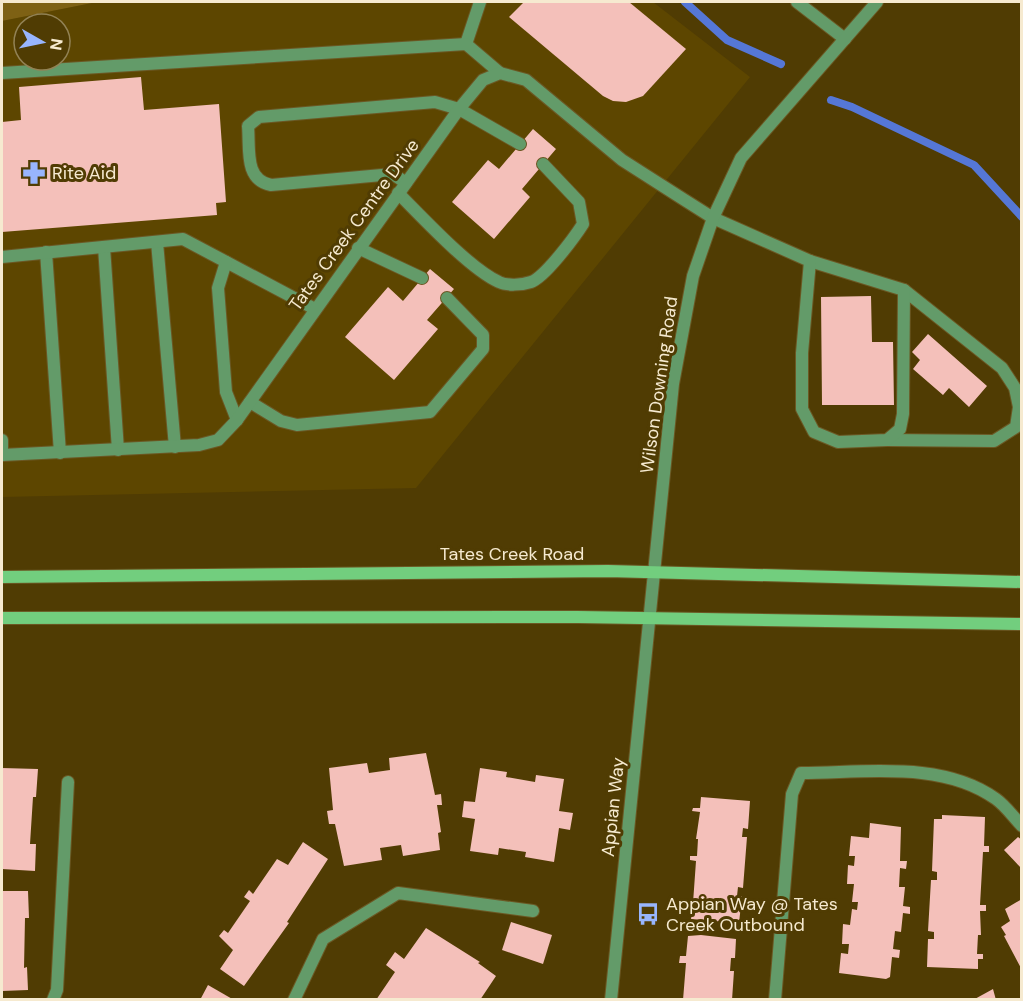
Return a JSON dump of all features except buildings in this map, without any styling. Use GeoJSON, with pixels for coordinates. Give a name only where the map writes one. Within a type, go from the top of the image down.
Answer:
{"type":"FeatureCollection","features":[{"type":"Feature","properties":{"kind":"main road","name":"Tates Creek Road"},"geometry":{"type":"LineString","coordinates":[[2,577],[320,572],[655,572],[1022,582]]}},
{"type":"Feature","properties":{"kind":"main road"},"geometry":{"type":"LineString","coordinates":[[2,618],[651,619],[1022,624]]}},
{"type":"Feature","properties":{"kind":"street"},"geometry":{"type":"LineString","coordinates":[[466,44],[480,2]]}},
{"type":"Feature","properties":{"kind":"street"},"geometry":{"type":"LineString","coordinates":[[797,2],[845,39]]}},
{"type":"Feature","properties":{"kind":"street","name":"Wilson Downing Road"},"geometry":{"type":"LineString","coordinates":[[651,619],[673,384],[686,304],[713,218],[741,158],[877,2]]}},
{"type":"Feature","properties":{"kind":"street"},"geometry":{"type":"LineString","coordinates":[[2,73],[466,44],[500,73],[526,80],[622,160],[713,218],[810,261],[904,290],[1002,368],[1015,388],[1019,407],[1016,427],[994,441],[838,442],[814,432],[802,409],[802,353],[810,261]]}},
{"type":"Feature","properties":{"kind":"street","name":"Tates Creek Centre Drive"},"geometry":{"type":"LineString","coordinates":[[2,455],[175,447],[218,440],[237,420],[459,109],[483,80],[500,73]]}},
{"type":"Feature","properties":{"kind":"street"},"geometry":{"type":"LineString","coordinates":[[406,183],[393,174],[271,185],[260,183],[252,174],[248,126],[259,117],[435,102],[459,109],[520,144]]}},
{"type":"Feature","properties":{"kind":"street"},"geometry":{"type":"LineString","coordinates":[[398,193],[452,245],[500,283],[515,285],[532,282],[571,243],[583,224],[579,202],[543,164]]}},
{"type":"Feature","properties":{"kind":"street"},"geometry":{"type":"LineString","coordinates":[[2,256],[183,239],[315,309]]}},
{"type":"Feature","properties":{"kind":"street"},"geometry":{"type":"LineString","coordinates":[[157,242],[175,447]]}},
{"type":"Feature","properties":{"kind":"street"},"geometry":{"type":"LineString","coordinates":[[104,247],[118,450]]}},
{"type":"Feature","properties":{"kind":"street"},"geometry":{"type":"LineString","coordinates":[[358,248],[422,278]]}},
{"type":"Feature","properties":{"kind":"street"},"geometry":{"type":"LineString","coordinates":[[46,252],[60,453]]}},
{"type":"Feature","properties":{"kind":"street"},"geometry":{"type":"LineString","coordinates":[[226,262],[218,288],[226,392],[237,420]]}},
{"type":"Feature","properties":{"kind":"street"},"geometry":{"type":"LineString","coordinates":[[887,440],[900,429],[903,414],[904,290]]}},
{"type":"Feature","properties":{"kind":"street"},"geometry":{"type":"LineString","coordinates":[[250,402],[281,421],[297,425],[430,412],[483,349],[483,335],[447,298]]}},
{"type":"Feature","properties":{"kind":"street"},"geometry":{"type":"LineString","coordinates":[[2,440],[2,455]]}},
{"type":"Feature","properties":{"kind":"street","name":"Appian Way"},"geometry":{"type":"LineString","coordinates":[[612,999],[651,619]]}},
{"type":"Feature","properties":{"kind":"street"},"geometry":{"type":"LineString","coordinates":[[775,999],[792,794],[801,773],[920,772],[959,781],[997,799],[1022,826]]}},
{"type":"Feature","properties":{"kind":"street"},"geometry":{"type":"LineString","coordinates":[[53,999],[57,990],[68,782]]}},
{"type":"Feature","properties":{"kind":"street"},"geometry":{"type":"LineString","coordinates":[[294,999],[323,939],[398,893],[533,911]]}},
{"type":"Feature","properties":{"kind":"shaded area"},"geometry":{"type":"Polygon","coordinates":[[[2,2],[97,2],[47,12],[12,12],[12,19],[2,21],[2,2]]]}},
{"type":"Feature","properties":{"kind":"shaded area"},"geometry":{"type":"Polygon","coordinates":[[[97,2],[653,2],[750,77],[416,488],[2,497],[2,21],[12,19],[12,72],[72,72],[72,12],[47,12],[97,2]]]}},
{"type":"Feature","properties":{"kind":"waterway"},"geometry":{"type":"LineString","coordinates":[[685,2],[727,40],[781,64]]}},
{"type":"Feature","properties":{"kind":"waterway"},"geometry":{"type":"LineString","coordinates":[[831,100],[852,107],[974,165],[1022,217]]}},
{"type":"Feature","properties":{"kind":"place","name":"Rite Aid"},"geometry":{"type":"Point","coordinates":[34,173]}},
{"type":"Feature","properties":{"kind":"place","name":"Appian Way @ Tates Creek Outbound"},"geometry":{"type":"Point","coordinates":[648,914]}}]}
